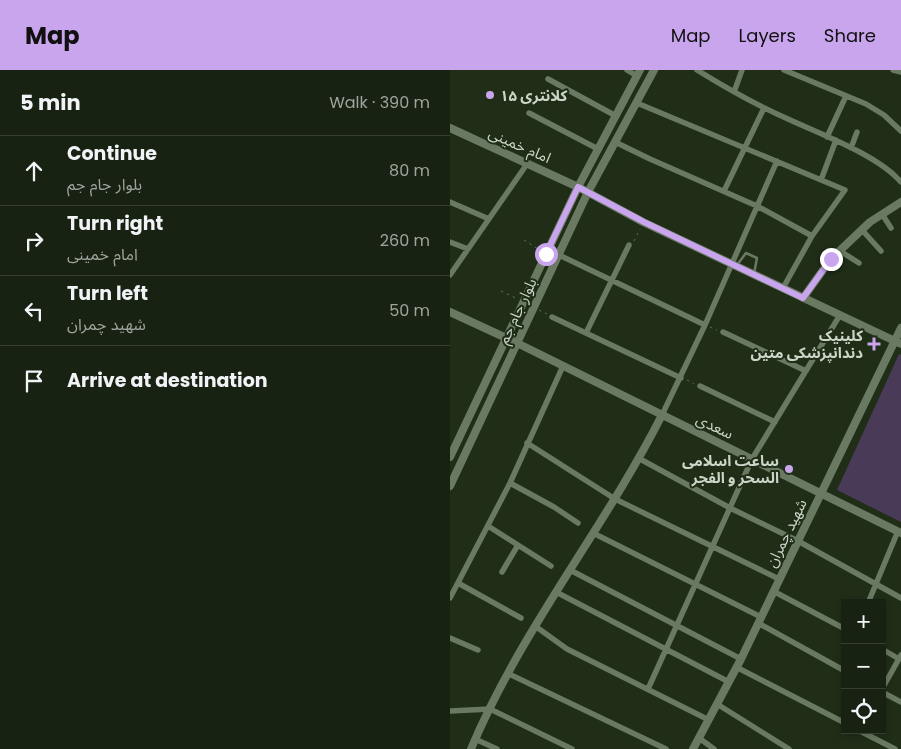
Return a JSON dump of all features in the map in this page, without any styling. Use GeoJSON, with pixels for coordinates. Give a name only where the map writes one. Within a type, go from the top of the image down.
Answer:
{"type":"FeatureCollection","features":[{"type":"Feature","properties":{"kind":"main road","name":"بلوار جام جم"},"geometry":{"type":"LineString","coordinates":[[450,486],[588,192],[654,70]]}},
{"type":"Feature","properties":{"kind":"main road","name":"بلوار جام جم"},"geometry":{"type":"LineString","coordinates":[[450,457],[578,187],[639,73]]}},
{"type":"Feature","properties":{"kind":"main road","name":"امام خمینی"},"geometry":{"type":"LineString","coordinates":[[450,128],[588,192]]}},
{"type":"Feature","properties":{"kind":"main road"},"geometry":{"type":"LineString","coordinates":[[588,192],[644,222],[897,342]]}},
{"type":"Feature","properties":{"kind":"main road"},"geometry":{"type":"LineString","coordinates":[[803,298],[831,259],[862,230],[901,202]]}},
{"type":"Feature","properties":{"kind":"main road"},"geometry":{"type":"LineString","coordinates":[[450,312],[506,338]]}},
{"type":"Feature","properties":{"kind":"main road","name":"شهید چمران"},"geometry":{"type":"LineString","coordinates":[[693,749],[760,620],[820,493],[897,342],[901,328]]}},
{"type":"Feature","properties":{"kind":"main road","name":"سعدی"},"geometry":{"type":"LineString","coordinates":[[506,338],[900,532]]}},
{"type":"Feature","properties":{"kind":"main road"},"geometry":{"type":"LineString","coordinates":[[471,749],[508,674],[535,626],[640,459],[662,415]]}},
{"type":"Feature","properties":{"kind":"street"},"geometry":{"type":"LineString","coordinates":[[627,70],[639,73]]}},
{"type":"Feature","properties":{"kind":"street"},"geometry":{"type":"LineString","coordinates":[[697,70],[764,108],[851,148],[876,162],[901,182]]}},
{"type":"Feature","properties":{"kind":"street"},"geometry":{"type":"LineString","coordinates":[[734,92],[742,70]]}},
{"type":"Feature","properties":{"kind":"street"},"geometry":{"type":"LineString","coordinates":[[784,70],[866,104],[884,115],[901,130]]}},
{"type":"Feature","properties":{"kind":"street"},"geometry":{"type":"LineString","coordinates":[[893,70],[901,72]]}},
{"type":"Feature","properties":{"kind":"street"},"geometry":{"type":"LineString","coordinates":[[548,79],[616,116]]}},
{"type":"Feature","properties":{"kind":"street"},"geometry":{"type":"LineString","coordinates":[[827,137],[846,96]]}},
{"type":"Feature","properties":{"kind":"street"},"geometry":{"type":"LineString","coordinates":[[636,103],[845,190],[812,236],[783,288]]}},
{"type":"Feature","properties":{"kind":"street"},"geometry":{"type":"LineString","coordinates":[[724,191],[764,108]]}},
{"type":"Feature","properties":{"kind":"street"},"geometry":{"type":"LineString","coordinates":[[529,113],[598,149]]}},
{"type":"Feature","properties":{"kind":"street"},"geometry":{"type":"LineString","coordinates":[[851,148],[857,132]]}},
{"type":"Feature","properties":{"kind":"street"},"geometry":{"type":"LineString","coordinates":[[821,180],[836,140]]}},
{"type":"Feature","properties":{"kind":"street"},"geometry":{"type":"LineString","coordinates":[[616,142],[757,206],[812,236]]}},
{"type":"Feature","properties":{"kind":"street"},"geometry":{"type":"LineString","coordinates":[[662,415],[734,265],[777,161]]}},
{"type":"Feature","properties":{"kind":"street"},"geometry":{"type":"LineString","coordinates":[[450,275],[527,164]]}},
{"type":"Feature","properties":{"kind":"street"},"geometry":{"type":"LineString","coordinates":[[450,202],[489,219]]}},
{"type":"Feature","properties":{"kind":"street"},"geometry":{"type":"LineString","coordinates":[[882,214],[890,228]]}},
{"type":"Feature","properties":{"kind":"street"},"geometry":{"type":"LineString","coordinates":[[862,230],[881,251]]}},
{"type":"Feature","properties":{"kind":"street"},"geometry":{"type":"LineString","coordinates":[[450,242],[468,250]]}},
{"type":"Feature","properties":{"kind":"street"},"geometry":{"type":"LineString","coordinates":[[586,332],[629,245]]}},
{"type":"Feature","properties":{"kind":"street"},"geometry":{"type":"LineString","coordinates":[[840,251],[859,263]]}},
{"type":"Feature","properties":{"kind":"street"},"geometry":{"type":"LineString","coordinates":[[559,255],[705,325]]}},
{"type":"Feature","properties":{"kind":"street"},"geometry":{"type":"LineString","coordinates":[[648,689],[752,459],[840,315]]}},
{"type":"Feature","properties":{"kind":"street"},"geometry":{"type":"LineString","coordinates":[[552,317],[681,378]]}},
{"type":"Feature","properties":{"kind":"street"},"geometry":{"type":"LineString","coordinates":[[723,332],[806,371]]}},
{"type":"Feature","properties":{"kind":"street"},"geometry":{"type":"LineString","coordinates":[[450,598],[510,483],[563,366]]}},
{"type":"Feature","properties":{"kind":"street"},"geometry":{"type":"LineString","coordinates":[[700,386],[775,422]]}},
{"type":"Feature","properties":{"kind":"street"},"geometry":{"type":"LineString","coordinates":[[527,443],[615,499],[779,580]]}},
{"type":"Feature","properties":{"kind":"street"},"geometry":{"type":"LineString","coordinates":[[640,459],[730,508],[798,541],[901,598]]}},
{"type":"Feature","properties":{"kind":"street"},"geometry":{"type":"LineString","coordinates":[[510,483],[554,507],[578,523]]}},
{"type":"Feature","properties":{"kind":"street"},"geometry":{"type":"LineString","coordinates":[[488,526],[551,566]]}},
{"type":"Feature","properties":{"kind":"street"},"geometry":{"type":"LineString","coordinates":[[870,599],[900,532]]}},
{"type":"Feature","properties":{"kind":"street"},"geometry":{"type":"LineString","coordinates":[[593,533],[695,584],[841,669]]}},
{"type":"Feature","properties":{"kind":"street"},"geometry":{"type":"LineString","coordinates":[[502,572],[518,545]]}},
{"type":"Feature","properties":{"kind":"street"},"geometry":{"type":"LineString","coordinates":[[570,570],[741,658]]}},
{"type":"Feature","properties":{"kind":"street"},"geometry":{"type":"LineString","coordinates":[[458,583],[520,618]]}},
{"type":"Feature","properties":{"kind":"street"},"geometry":{"type":"LineString","coordinates":[[773,591],[841,627]]}},
{"type":"Feature","properties":{"kind":"street"},"geometry":{"type":"LineString","coordinates":[[556,592],[729,682]]}},
{"type":"Feature","properties":{"kind":"street"},"geometry":{"type":"LineString","coordinates":[[535,626],[567,649],[709,720]]}},
{"type":"Feature","properties":{"kind":"street"},"geometry":{"type":"LineString","coordinates":[[450,638],[478,650]]}},
{"type":"Feature","properties":{"kind":"street"},"geometry":{"type":"LineString","coordinates":[[883,689],[900,657],[886,652]]}},
{"type":"Feature","properties":{"kind":"street"},"geometry":{"type":"LineString","coordinates":[[736,667],[841,721]]}},
{"type":"Feature","properties":{"kind":"street"},"geometry":{"type":"LineString","coordinates":[[508,674],[666,749]]}},
{"type":"Feature","properties":{"kind":"street"},"geometry":{"type":"LineString","coordinates":[[886,693],[901,702]]}},
{"type":"Feature","properties":{"kind":"street"},"geometry":{"type":"LineString","coordinates":[[717,704],[789,749]]}},
{"type":"Feature","properties":{"kind":"street"},"geometry":{"type":"LineString","coordinates":[[450,711],[490,709],[572,749]]}},
{"type":"Feature","properties":{"kind":"street"},"geometry":{"type":"LineString","coordinates":[[865,734],[895,749]]}},
{"type":"Feature","properties":{"kind":"street"},"geometry":{"type":"LineString","coordinates":[[699,738],[714,749]]}},
{"type":"Feature","properties":{"kind":"street"},"geometry":{"type":"LineString","coordinates":[[475,740],[497,749]]}},
{"type":"Feature","properties":{"kind":"lane"},"geometry":{"type":"LineString","coordinates":[[734,265],[746,254],[757,258],[754,274]]}},
{"type":"Feature","properties":{"kind":"path"},"geometry":{"type":"LineString","coordinates":[[629,245],[633,243],[644,222]]}},
{"type":"Feature","properties":{"kind":"path"},"geometry":{"type":"LineString","coordinates":[[524,240],[546,254]]}},
{"type":"Feature","properties":{"kind":"path"},"geometry":{"type":"LineString","coordinates":[[501,291],[524,301]]}},
{"type":"Feature","properties":{"kind":"path"},"geometry":{"type":"LineString","coordinates":[[534,308],[552,317]]}},
{"type":"Feature","properties":{"kind":"path"},"geometry":{"type":"LineString","coordinates":[[705,325],[723,332]]}},
{"type":"Feature","properties":{"kind":"path"},"geometry":{"type":"LineString","coordinates":[[681,378],[700,386]]}},
{"type":"Feature","properties":{"kind":"shaded area"},"geometry":{"type":"Polygon","coordinates":[[[899,354],[901,355],[901,522],[837,490],[899,354]]]}},
{"type":"Feature","properties":{"kind":"place","name":"کلانتری ۱۵"},"geometry":{"type":"Point","coordinates":[490,95]}},
{"type":"Feature","properties":{"kind":"place","name":"کلینیک دندانپزشکی متین"},"geometry":{"type":"Point","coordinates":[874,344]}},
{"type":"Feature","properties":{"kind":"place","name":"ساعت اسلامی السحر و الفجر"},"geometry":{"type":"Point","coordinates":[789,469]}},
{"type":"Feature","properties":{"kind":"route"},"geometry":{"type":"LineString","coordinates":[[546,254],[578,187],[644,222],[803,298],[831,259]]}}]}
